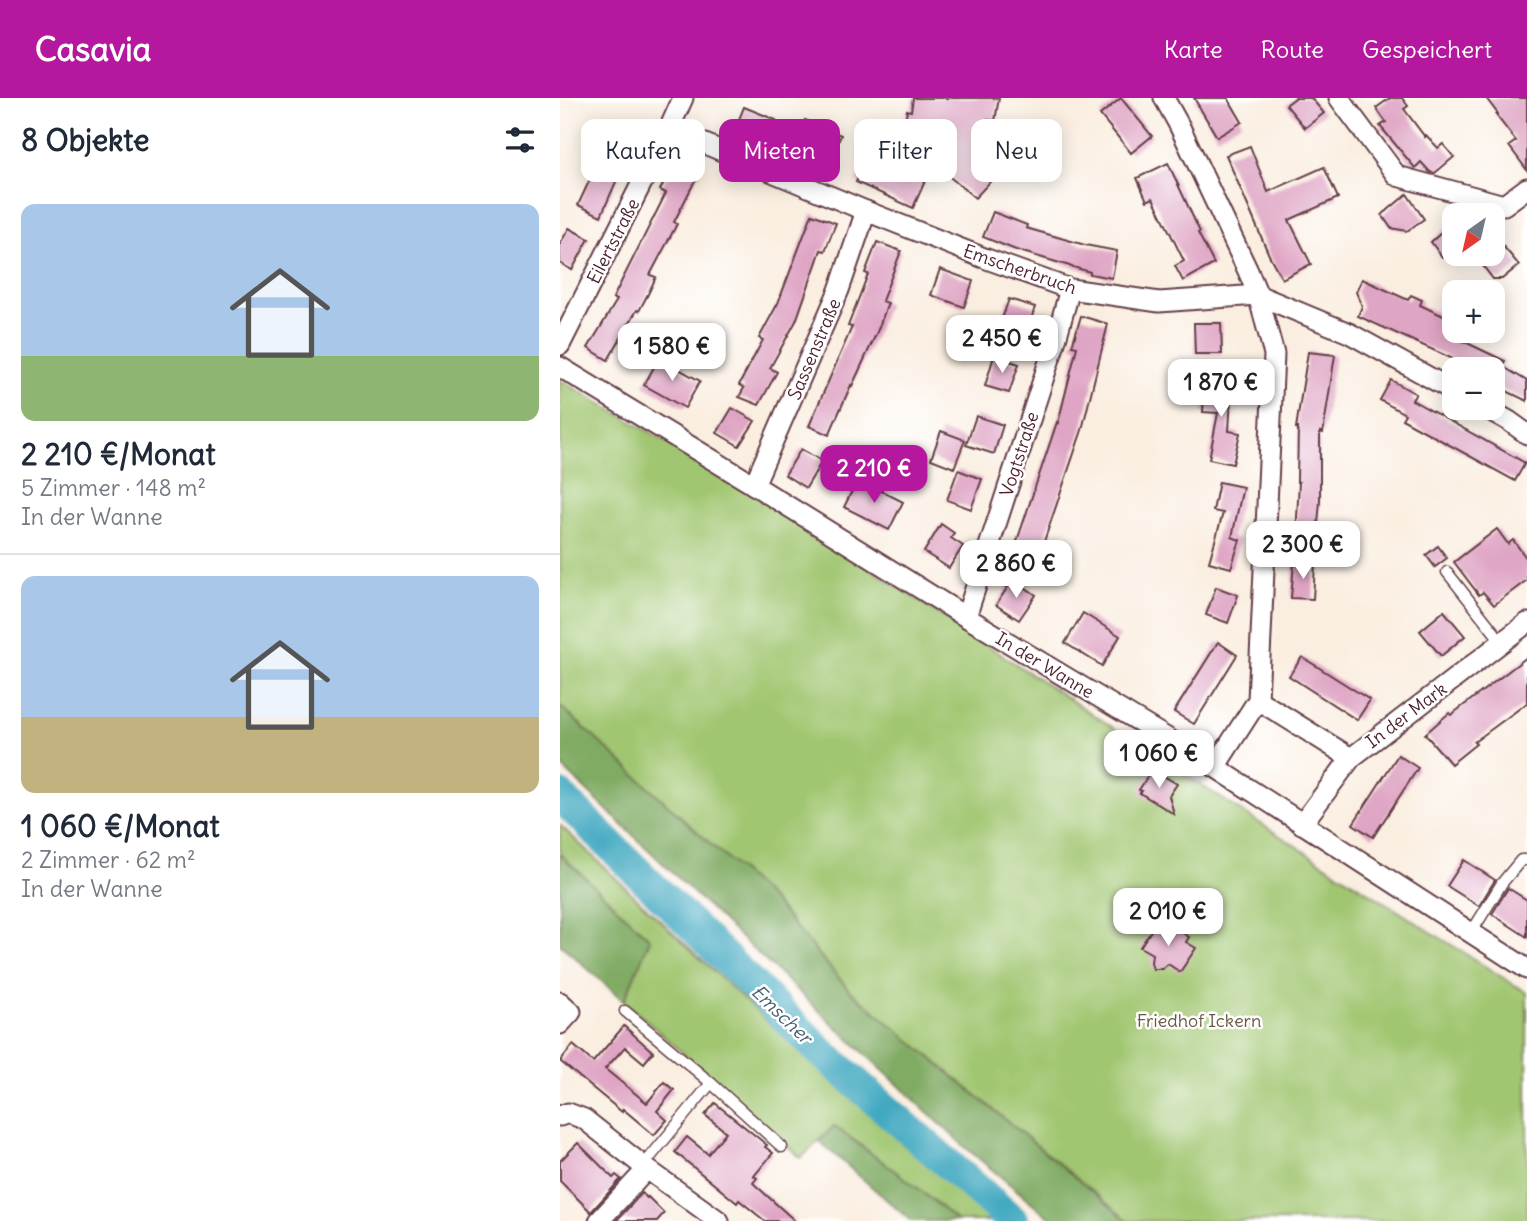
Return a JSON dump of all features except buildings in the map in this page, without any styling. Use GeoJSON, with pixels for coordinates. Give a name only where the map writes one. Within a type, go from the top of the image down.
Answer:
{"type":"FeatureCollection","features":[{"type":"Feature","properties":{"kind":"street","name":"Eilertstraße"},"geometry":{"type":"LineString","coordinates":[[674,119],[683,98]]}},
{"type":"Feature","properties":{"kind":"street"},"geometry":{"type":"LineString","coordinates":[[1164,98],[1258,295],[1274,354],[1258,699],[1215,767]]}},
{"type":"Feature","properties":{"kind":"street"},"geometry":{"type":"LineString","coordinates":[[1339,98],[1397,176],[1504,205],[1527,188]]}},
{"type":"Feature","properties":{"kind":"street","name":"Emscherbruch"},"geometry":{"type":"LineString","coordinates":[[705,144],[984,258],[1070,289],[1159,302],[1258,295],[1349,333],[1442,384]]}},
{"type":"Feature","properties":{"kind":"street","name":"Eilertstraße"},"geometry":{"type":"LineString","coordinates":[[560,345],[642,182]]}},
{"type":"Feature","properties":{"kind":"street","name":"Sassenstraße"},"geometry":{"type":"LineString","coordinates":[[754,485],[839,290],[866,211]]}},
{"type":"Feature","properties":{"kind":"street","name":"Vogtstraße"},"geometry":{"type":"LineString","coordinates":[[967,617],[1070,289]]}},
{"type":"Feature","properties":{"kind":"street","name":"In der Wanne"},"geometry":{"type":"LineString","coordinates":[[560,367],[1215,767],[1527,969]]}},
{"type":"Feature","properties":{"kind":"street"},"geometry":{"type":"LineString","coordinates":[[1505,419],[1527,434]]}},
{"type":"Feature","properties":{"kind":"street","name":"In der Mark"},"geometry":{"type":"LineString","coordinates":[[1302,824],[1351,758],[1527,623]]}},
{"type":"Feature","properties":{"kind":"street"},"geometry":{"type":"LineString","coordinates":[[1258,699],[1351,758]]}},
{"type":"Feature","properties":{"kind":"street"},"geometry":{"type":"LineString","coordinates":[[560,1002],[571,1012],[560,1024]]}},
{"type":"Feature","properties":{"kind":"street"},"geometry":{"type":"LineString","coordinates":[[560,1116],[568,1113],[584,1119],[716,1220]]}},
{"type":"Feature","properties":{"kind":"street"},"geometry":{"type":"LineString","coordinates":[[599,1221],[645,1167]]}},
{"type":"Feature","properties":{"kind":"lane"},"geometry":{"type":"LineString","coordinates":[[1447,572],[1502,642]]}},
{"type":"Feature","properties":{"kind":"lane"},"geometry":{"type":"LineString","coordinates":[[1471,933],[1502,883],[1521,860],[1527,860]]}},
{"type":"Feature","properties":{"kind":"lane"},"geometry":{"type":"LineString","coordinates":[[625,1011],[782,1147]]}},
{"type":"Feature","properties":{"kind":"lane"},"geometry":{"type":"LineString","coordinates":[[645,1167],[711,1083]]}},
{"type":"Feature","properties":{"kind":"green space","name":"Friedhof Ickern"},"geometry":{"type":"Polygon","coordinates":[[[560,380],[740,484],[1247,815],[1527,993],[1527,1221],[1128,1221],[850,991],[772,900],[560,706],[560,380]]]}},
{"type":"Feature","properties":{"kind":"green space"},"geometry":{"type":"Polygon","coordinates":[[[560,706],[772,900],[850,991],[1128,1221],[1054,1221],[965,1147],[560,765],[560,706]]]}},
{"type":"Feature","properties":{"kind":"green space"},"geometry":{"type":"Polygon","coordinates":[[[560,825],[828,1077],[994,1221],[957,1221],[835,1126],[801,1158],[624,1001],[650,939],[560,854],[560,825]]]}},
{"type":"Feature","properties":{"kind":"green space"},"geometry":{"type":"Polygon","coordinates":[[[560,854],[650,939],[624,1001],[560,944],[560,854]]]}},
{"type":"Feature","properties":{"kind":"green space"},"geometry":{"type":"Polygon","coordinates":[[[834,1126],[923,1192],[957,1221],[911,1221],[819,1141],[834,1126]]]}},
{"type":"Feature","properties":{"kind":"waterway","name":"Emscher"},"geometry":{"type":"LineString","coordinates":[[560,796],[821,1052],[1013,1221]]}}]}
